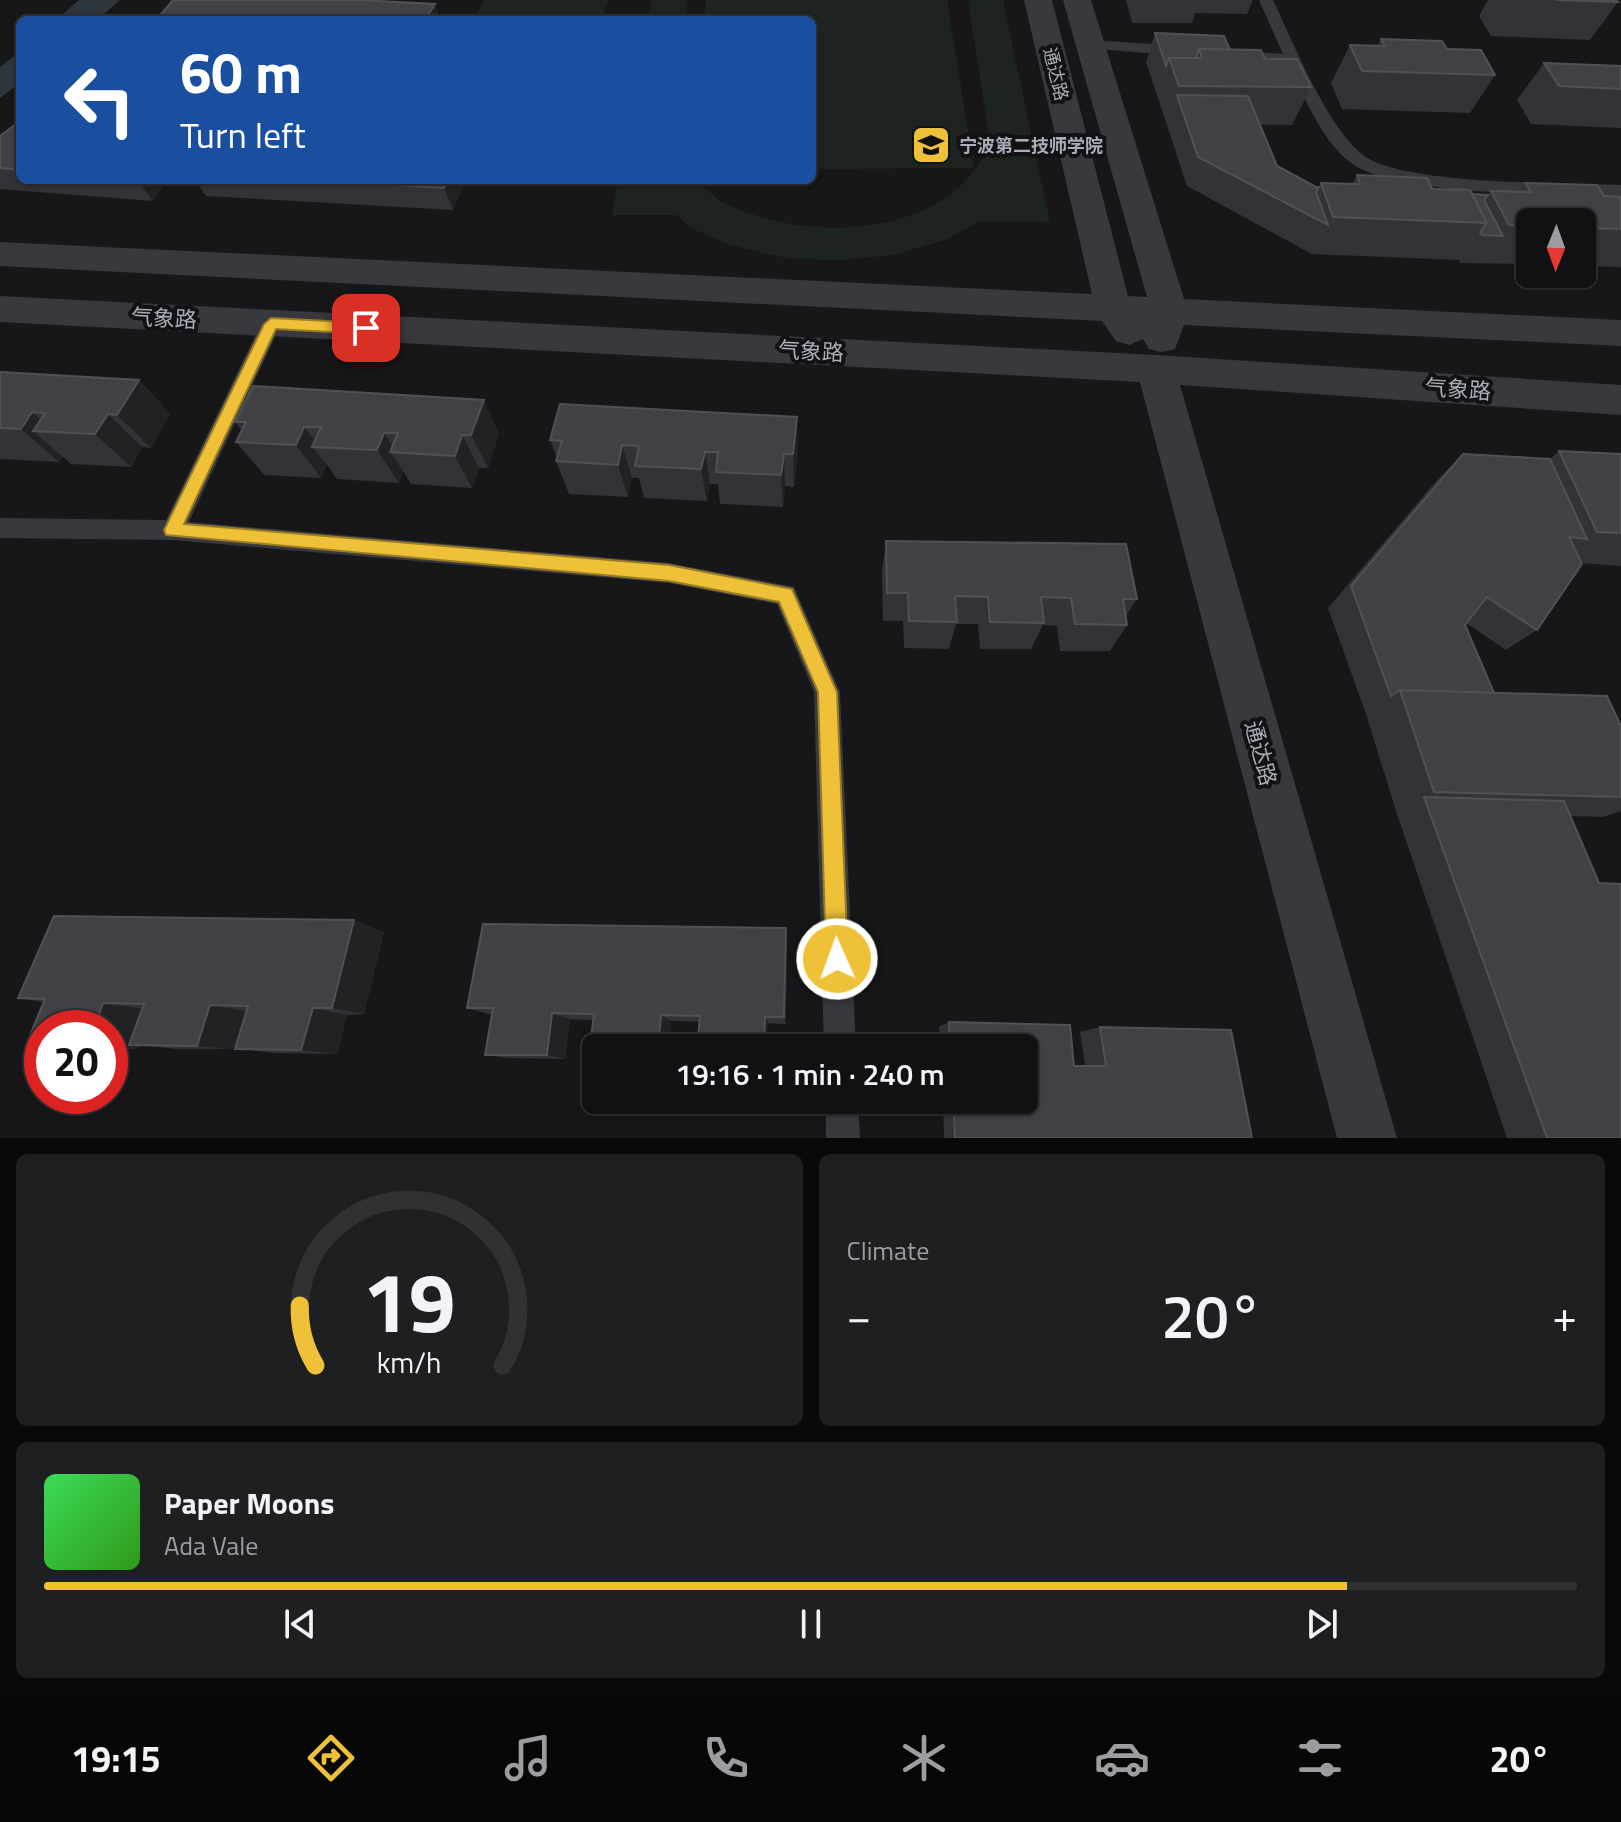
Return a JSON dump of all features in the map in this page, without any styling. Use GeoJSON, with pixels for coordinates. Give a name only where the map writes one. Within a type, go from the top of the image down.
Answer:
{"type":"FeatureCollection","features":[{"type":"Feature","properties":{"kind":"street","name":"通达路"},"geometry":{"type":"LineString","coordinates":[[1038,0],[1113,308],[1156,369],[1367,1138]]}},
{"type":"Feature","properties":{"kind":"street","name":"通达路"},"geometry":{"type":"LineString","coordinates":[[1077,0],[1169,310],[1156,369]]}},
{"type":"Feature","properties":{"kind":"street"},"geometry":{"type":"LineString","coordinates":[[0,254],[1621,333]]}},
{"type":"Feature","properties":{"kind":"street","name":"气象路"},"geometry":{"type":"LineString","coordinates":[[0,309],[1156,369],[1621,400]]}},
{"type":"Feature","properties":{"kind":"lane"},"geometry":{"type":"LineString","coordinates":[[1266,0],[1293,59],[1337,139],[1363,164],[1415,179],[1621,191]]}},
{"type":"Feature","properties":{"kind":"lane"},"geometry":{"type":"LineString","coordinates":[[1091,45],[1293,59]]}},
{"type":"Feature","properties":{"kind":"lane"},"geometry":{"type":"LineString","coordinates":[[173,530],[271,324]]}},
{"type":"Feature","properties":{"kind":"lane"},"geometry":{"type":"LineString","coordinates":[[0,528],[173,530],[669,573],[785,595],[827,692],[839,1034]]}},
{"type":"Feature","properties":{"kind":"lane"},"geometry":{"type":"LineString","coordinates":[[842,1114],[843,1138]]}},
{"type":"Feature","properties":{"kind":"shaded area"},"geometry":{"type":"Polygon","coordinates":[[[79,0],[120,0],[102,16],[61,16],[79,0]]]}},
{"type":"Feature","properties":{"kind":"shaded area"},"geometry":{"type":"Polygon","coordinates":[[[484,0],[609,0],[603,16],[475,16],[484,0]]]}},
{"type":"Feature","properties":{"kind":"shaded area"},"geometry":{"type":"Polygon","coordinates":[[[651,0],[688,0],[686,16],[649,16],[651,0]]]}},
{"type":"Feature","properties":{"kind":"shaded area"},"geometry":{"type":"Polygon","coordinates":[[[706,0],[947,0],[974,168],[816,169],[816,16],[704,16],[706,0]]]}},
{"type":"Feature","properties":{"kind":"shaded area"},"geometry":{"type":"Polygon","coordinates":[[[968,0],[1003,0],[1050,222],[979,221],[946,240],[892,255],[843,260],[791,259],[730,245],[693,229],[676,215],[612,215],[617,184],[700,184],[733,207],[799,225],[831,228],[896,220],[926,209],[953,192],[974,170],[990,142],[968,0]]]}},
{"type":"Feature","properties":{"kind":"shaded area"},"geometry":{"type":"Polygon","coordinates":[[[16,54],[16,86],[0,98],[0,67],[16,54]]]}},
{"type":"Feature","properties":{"kind":"building"},"geometry":{"type":"Polygon","coordinates":[[[173,0],[359,0],[435,4],[428,16],[159,16],[173,0]]]}},
{"type":"Feature","properties":{"kind":"building"},"geometry":{"type":"Polygon","coordinates":[[[1557,0],[1616,0],[1618,2],[1557,0]]]}},
{"type":"Feature","properties":{"kind":"building"},"geometry":{"type":"Polygon","coordinates":[[[1155,33],[1224,36],[1230,50],[1199,49],[1196,58],[1169,58],[1166,66],[1155,33]]]}},
{"type":"Feature","properties":{"kind":"building"},"geometry":{"type":"Polygon","coordinates":[[[1381,39],[1442,41],[1447,49],[1481,50],[1495,75],[1362,71],[1350,45],[1385,46],[1381,39]]]}},
{"type":"Feature","properties":{"kind":"building"},"geometry":{"type":"Polygon","coordinates":[[[1199,49],[1261,50],[1265,59],[1297,59],[1311,87],[1179,86],[1169,58],[1202,58],[1199,49]]]}},
{"type":"Feature","properties":{"kind":"building"},"geometry":{"type":"Polygon","coordinates":[[[1544,63],[1621,66],[1621,89],[1559,86],[1544,63]]]}},
{"type":"Feature","properties":{"kind":"building"},"geometry":{"type":"Polygon","coordinates":[[[1177,95],[1248,96],[1277,166],[1319,187],[1316,192],[1328,225],[1198,157],[1177,95]]]}},
{"type":"Feature","properties":{"kind":"building"},"geometry":{"type":"Polygon","coordinates":[[[16,124],[16,170],[0,168],[0,136],[16,124]]]}},
{"type":"Feature","properties":{"kind":"building"},"geometry":{"type":"Polygon","coordinates":[[[1357,175],[1427,178],[1432,189],[1470,190],[1487,223],[1333,217],[1321,183],[1360,184],[1357,175]]]}},
{"type":"Feature","properties":{"kind":"building"},"geometry":{"type":"Polygon","coordinates":[[[1525,183],[1597,185],[1604,196],[1621,197],[1621,229],[1596,228],[1596,208],[1516,208],[1516,225],[1509,225],[1491,191],[1531,192],[1525,183]]]}},
{"type":"Feature","properties":{"kind":"building"},"geometry":{"type":"Polygon","coordinates":[[[376,184],[446,184],[444,188],[376,184]]]}},
{"type":"Feature","properties":{"kind":"building"},"geometry":{"type":"Polygon","coordinates":[[[1472,194],[1488,195],[1484,200],[1503,236],[1482,235],[1480,232],[1487,223],[1472,194]]]}},
{"type":"Feature","properties":{"kind":"building"},"geometry":{"type":"Polygon","coordinates":[[[0,372],[139,380],[117,415],[108,414],[95,434],[33,431],[45,413],[32,412],[21,429],[0,428],[0,372]]]}},
{"type":"Feature","properties":{"kind":"building"},"geometry":{"type":"Polygon","coordinates":[[[253,386],[484,400],[471,435],[462,435],[455,456],[390,452],[398,433],[384,433],[377,450],[312,447],[321,427],[304,427],[296,445],[236,442],[246,422],[235,422],[253,386]]]}},
{"type":"Feature","properties":{"kind":"building"},"geometry":{"type":"Polygon","coordinates":[[[560,404],[797,417],[793,454],[784,454],[781,475],[716,472],[718,452],[705,452],[701,469],[635,466],[639,446],[622,445],[618,465],[556,461],[562,441],[550,440],[560,404]]]}},
{"type":"Feature","properties":{"kind":"building"},"geometry":{"type":"Polygon","coordinates":[[[1559,451],[1621,454],[1621,533],[1597,532],[1559,451]]]}},
{"type":"Feature","properties":{"kind":"building"},"geometry":{"type":"Polygon","coordinates":[[[1463,454],[1550,459],[1587,539],[1569,537],[1582,564],[1537,630],[1487,597],[1465,625],[1494,693],[1400,690],[1391,696],[1351,586],[1463,454]]]}},
{"type":"Feature","properties":{"kind":"building"},"geometry":{"type":"Polygon","coordinates":[[[886,541],[1126,544],[1137,599],[1123,599],[1127,625],[1075,624],[1071,598],[1041,597],[1044,623],[990,622],[988,597],[955,596],[957,622],[909,621],[908,593],[887,593],[886,541]]]}},
{"type":"Feature","properties":{"kind":"building"},"geometry":{"type":"Polygon","coordinates":[[[1400,690],[1607,696],[1621,726],[1621,797],[1434,792],[1400,690]]]}},
{"type":"Feature","properties":{"kind":"building"},"geometry":{"type":"Polygon","coordinates":[[[1424,797],[1564,801],[1599,883],[1621,884],[1621,1138],[1547,1138],[1424,797]]]}},
{"type":"Feature","properties":{"kind":"building"},"geometry":{"type":"Polygon","coordinates":[[[54,916],[354,920],[332,1008],[313,1008],[301,1050],[235,1049],[248,1006],[210,1005],[197,1046],[129,1045],[144,1004],[103,1003],[100,1010],[40,1010],[45,999],[18,998],[54,916]]]}},
{"type":"Feature","properties":{"kind":"building"},"geometry":{"type":"Polygon","coordinates":[[[483,924],[786,928],[784,1017],[765,1017],[764,1034],[698,1034],[700,1016],[661,1015],[659,1034],[592,1034],[594,1014],[552,1013],[547,1055],[485,1055],[493,1008],[467,1008],[483,924]]]}},
{"type":"Feature","properties":{"kind":"building"},"geometry":{"type":"Polygon","coordinates":[[[949,1022],[1070,1025],[1074,1066],[1106,1066],[1100,1027],[1231,1030],[1252,1138],[955,1138],[954,1114],[1038,1114],[1038,1034],[949,1034],[949,1022]]]}},
{"type":"Feature","properties":{"kind":"place","name":"宁波第二技师学院"},"geometry":{"type":"Point","coordinates":[931,145]}},
{"type":"Feature","properties":{"kind":"route"},"geometry":{"type":"LineString","coordinates":[[366,328],[271,324],[173,530],[669,573],[785,595],[827,692],[837,959]]}}]}
